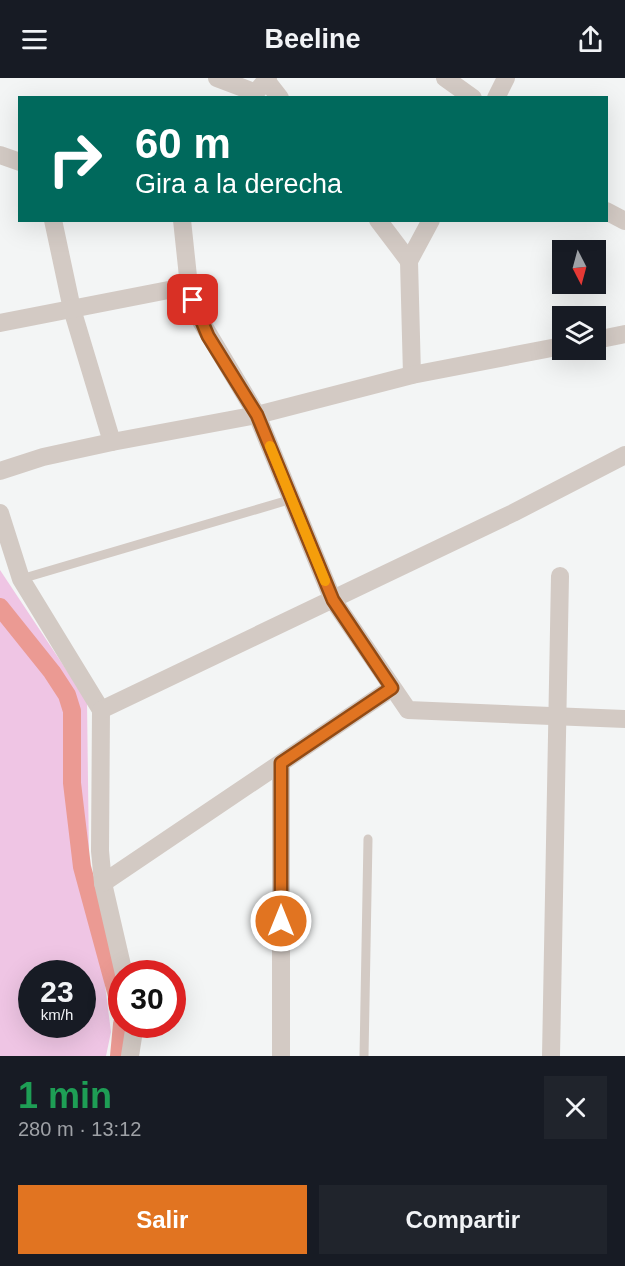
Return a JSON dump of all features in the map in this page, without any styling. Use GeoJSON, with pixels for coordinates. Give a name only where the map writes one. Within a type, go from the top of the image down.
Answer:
{"type":"FeatureCollection","features":[{"type":"Feature","properties":{"kind":"street"},"geometry":{"type":"LineString","coordinates":[[217,78],[260,87],[276,96]]}},
{"type":"Feature","properties":{"kind":"street"},"geometry":{"type":"LineString","coordinates":[[445,78],[469,96]]}},
{"type":"Feature","properties":{"kind":"street"},"geometry":{"type":"LineString","coordinates":[[497,96],[506,78]]}},
{"type":"Feature","properties":{"kind":"street"},"geometry":{"type":"LineString","coordinates":[[0,154],[18,161]]}},
{"type":"Feature","properties":{"kind":"street"},"geometry":{"type":"LineString","coordinates":[[608,212],[625,221]]}},
{"type":"Feature","properties":{"kind":"street"},"geometry":{"type":"LineString","coordinates":[[53,222],[72,309],[112,442]]}},
{"type":"Feature","properties":{"kind":"street"},"geometry":{"type":"LineString","coordinates":[[182,222],[189,286],[196,313],[257,415],[333,600],[408,710],[625,719]]}},
{"type":"Feature","properties":{"kind":"street"},"geometry":{"type":"LineString","coordinates":[[380,222],[409,261]]}},
{"type":"Feature","properties":{"kind":"street"},"geometry":{"type":"LineString","coordinates":[[412,375],[409,261],[430,222]]}},
{"type":"Feature","properties":{"kind":"street"},"geometry":{"type":"LineString","coordinates":[[0,323],[189,286]]}},
{"type":"Feature","properties":{"kind":"street"},"geometry":{"type":"LineString","coordinates":[[606,338],[625,334]]}},
{"type":"Feature","properties":{"kind":"street"},"geometry":{"type":"LineString","coordinates":[[0,471],[43,457],[257,415],[412,375],[552,348]]}},
{"type":"Feature","properties":{"kind":"street"},"geometry":{"type":"LineString","coordinates":[[101,710],[333,600],[625,455]]}},
{"type":"Feature","properties":{"kind":"street"},"geometry":{"type":"LineString","coordinates":[[0,513],[21,579],[101,710],[100,851],[103,883],[121,960]]}},
{"type":"Feature","properties":{"kind":"street"},"geometry":{"type":"LineString","coordinates":[[550,1056],[560,576]]}},
{"type":"Feature","properties":{"kind":"street"},"geometry":{"type":"LineString","coordinates":[[103,883],[392,688]]}},
{"type":"Feature","properties":{"kind":"street"},"geometry":{"type":"LineString","coordinates":[[281,763],[281,1056]]}},
{"type":"Feature","properties":{"kind":"street"},"geometry":{"type":"LineString","coordinates":[[130,1056],[133,1038]]}},
{"type":"Feature","properties":{"kind":"lane"},"geometry":{"type":"LineString","coordinates":[[21,579],[292,499]]}},
{"type":"Feature","properties":{"kind":"lane"},"geometry":{"type":"LineString","coordinates":[[364,1056],[368,838]]}},
{"type":"Feature","properties":{"kind":"shaded area"},"geometry":{"type":"Polygon","coordinates":[[[0,570],[87,701],[89,860],[108,1009],[110,1038],[106,1056],[0,1056],[0,570]]]}},
{"type":"Feature","properties":{"kind":"waterway"},"geometry":{"type":"LineString","coordinates":[[0,607],[52,672],[67,695],[72,711],[72,783],[82,867],[108,963]]}},
{"type":"Feature","properties":{"kind":"waterway"},"geometry":{"type":"LineString","coordinates":[[119,1056],[121,1038]]}},
{"type":"Feature","properties":{"kind":"slow traffic"},"geometry":{"type":"LineString","coordinates":[[270,446],[325,581]]}},
{"type":"Feature","properties":{"kind":"route"},"geometry":{"type":"LineString","coordinates":[[193,300],[196,313],[208,336],[257,415],[333,600],[392,688],[281,763],[281,921]]}}]}
